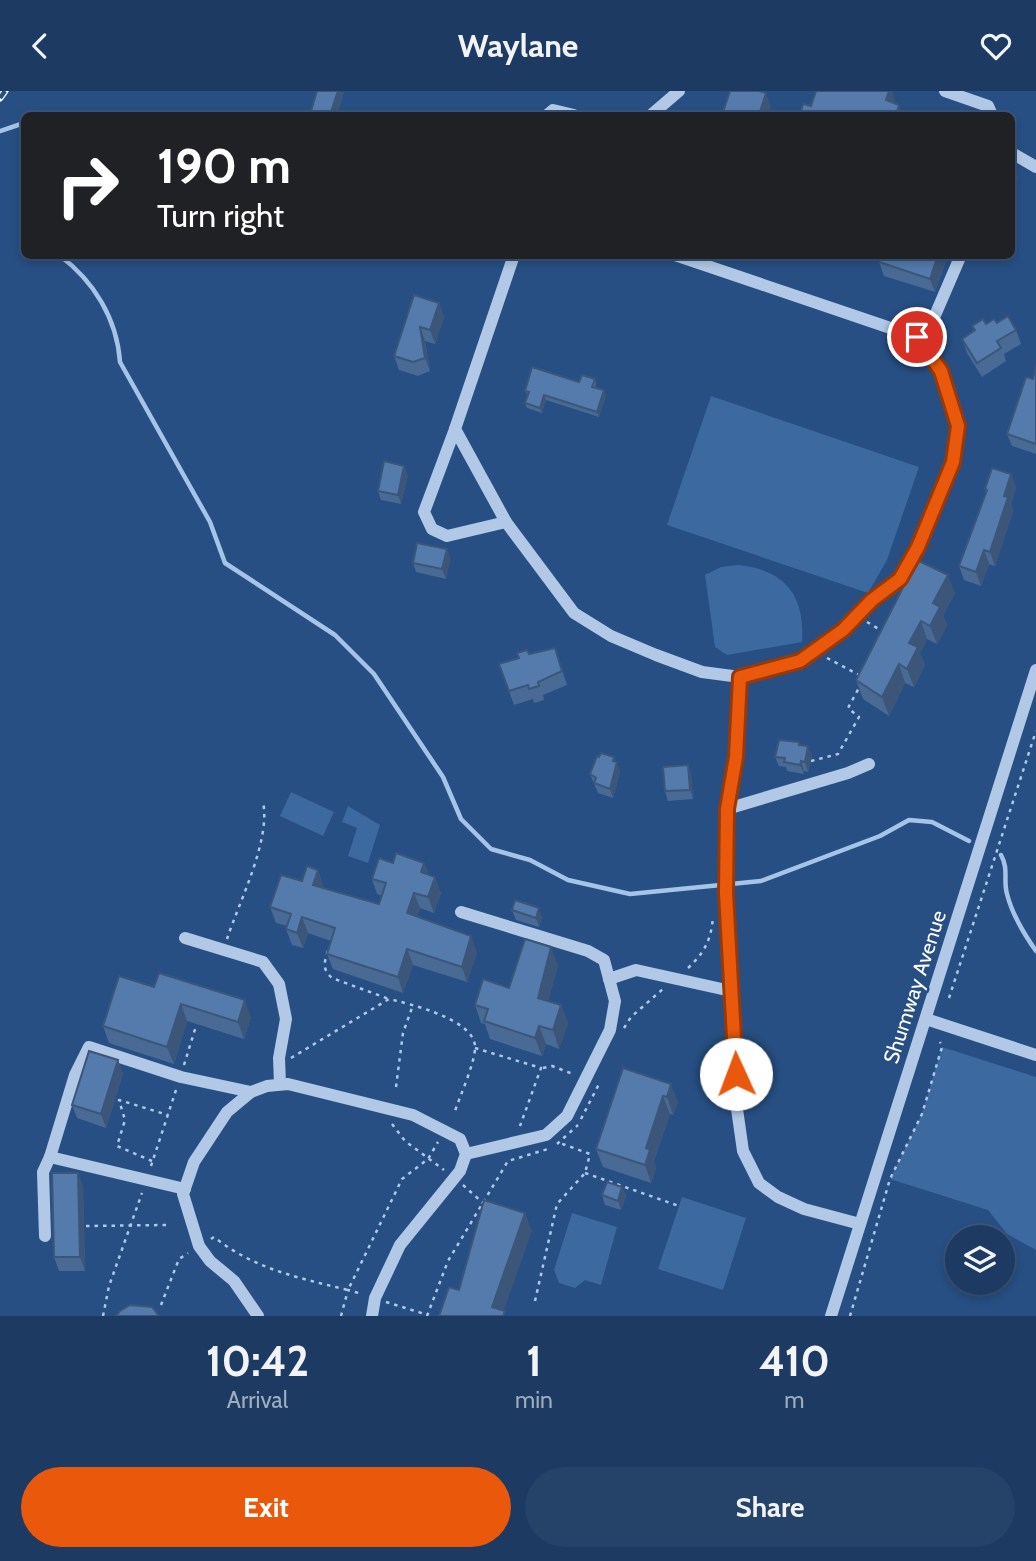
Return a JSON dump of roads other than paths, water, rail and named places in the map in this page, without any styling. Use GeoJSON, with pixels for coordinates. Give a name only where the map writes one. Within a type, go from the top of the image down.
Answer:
{"type":"FeatureCollection","features":[{"type":"Feature","properties":{"kind":"street"},"geometry":{"type":"LineString","coordinates":[[654,112],[679,91]]}},
{"type":"Feature","properties":{"kind":"street"},"geometry":{"type":"LineString","coordinates":[[945,91],[988,106],[991,112]]}},
{"type":"Feature","properties":{"kind":"street"},"geometry":{"type":"LineString","coordinates":[[1015,155],[1036,167]]}},
{"type":"Feature","properties":{"kind":"street"},"geometry":{"type":"LineString","coordinates":[[506,522],[447,536],[432,529],[424,512],[513,259]]}},
{"type":"Feature","properties":{"kind":"street"},"geometry":{"type":"LineString","coordinates":[[455,429],[506,522],[574,613],[611,636],[702,672],[740,677],[800,661],[843,630],[872,600],[900,579],[918,547],[953,462],[958,426],[941,371],[917,337],[687,259]]}},
{"type":"Feature","properties":{"kind":"street"},"geometry":{"type":"LineString","coordinates":[[917,337],[933,320],[959,259]]}},
{"type":"Feature","properties":{"kind":"street","name":"Shumway Avenue"},"geometry":{"type":"LineString","coordinates":[[831,1316],[1036,670]]}},
{"type":"Feature","properties":{"kind":"street"},"geometry":{"type":"LineString","coordinates":[[740,677],[736,757],[727,809],[726,886],[736,1102],[743,1151],[759,1183],[778,1197],[804,1209],[860,1224]]}},
{"type":"Feature","properties":{"kind":"street"},"geometry":{"type":"LineString","coordinates":[[727,809],[848,773],[869,764]]}},
{"type":"Feature","properties":{"kind":"street"},"geometry":{"type":"LineString","coordinates":[[372,1316],[375,1298],[400,1245],[454,1177],[466,1154],[546,1135],[567,1116],[610,1030],[615,1001],[604,960],[588,951],[461,912]]}},
{"type":"Feature","properties":{"kind":"street"},"geometry":{"type":"LineString","coordinates":[[185,938],[263,962],[279,984],[286,1019],[279,1058],[280,1084]]}},
{"type":"Feature","properties":{"kind":"street"},"geometry":{"type":"LineString","coordinates":[[609,979],[636,971],[731,991]]}},
{"type":"Feature","properties":{"kind":"street"},"geometry":{"type":"LineString","coordinates":[[926,1019],[1036,1055]]}},
{"type":"Feature","properties":{"kind":"street"},"geometry":{"type":"LineString","coordinates":[[45,1236],[43,1172],[75,1075],[89,1047],[251,1092]]}},
{"type":"Feature","properties":{"kind":"street"},"geometry":{"type":"LineString","coordinates":[[258,1316],[234,1281],[210,1261],[199,1246],[187,1213],[185,1189],[194,1162],[211,1132],[227,1112],[251,1092],[280,1084],[392,1110],[446,1129],[460,1139],[466,1154]]}},
{"type":"Feature","properties":{"kind":"street"},"geometry":{"type":"LineString","coordinates":[[50,1157],[185,1189]]}},
{"type":"Feature","properties":{"kind":"waterway"},"geometry":{"type":"LineString","coordinates":[[0,131],[21,124]]}},
{"type":"Feature","properties":{"kind":"waterway"},"geometry":{"type":"LineString","coordinates":[[64,259],[83,277],[102,302],[114,331],[120,362],[210,522],[225,563],[335,635],[374,674],[443,777],[461,819],[491,849],[530,860],[568,880],[630,894],[761,881],[880,836],[909,820],[932,822],[969,841]]}},
{"type":"Feature","properties":{"kind":"waterway"},"geometry":{"type":"LineString","coordinates":[[1001,855],[1005,865],[1009,901],[1019,924],[1036,951]]}},
{"type":"Feature","properties":{"kind":"railway"},"geometry":{"type":"LineString","coordinates":[[0,98],[5,91]]}}]}
